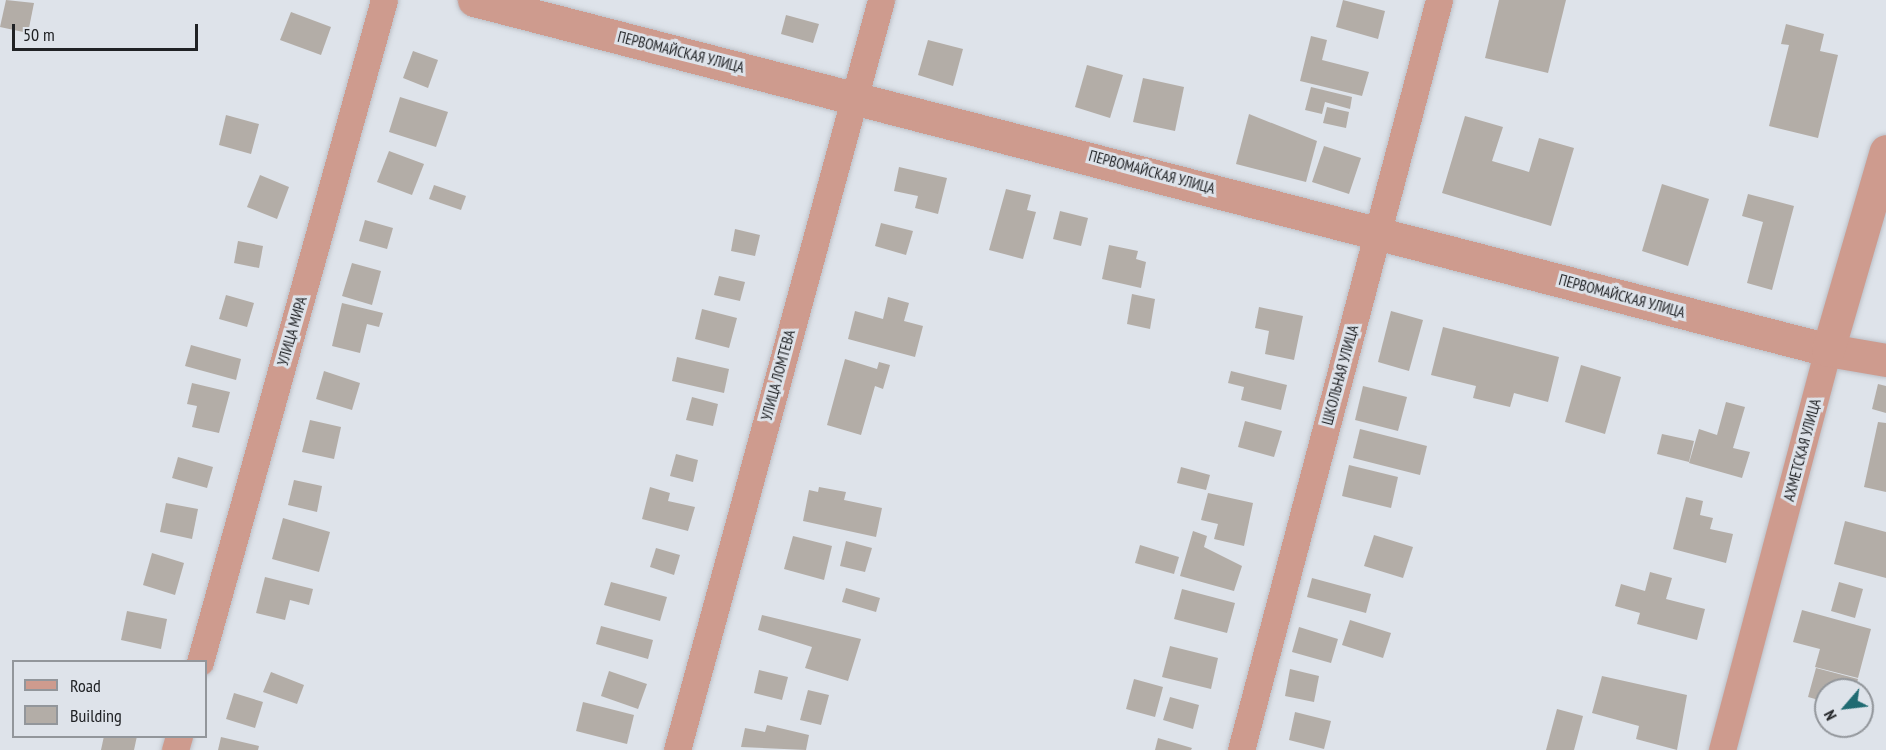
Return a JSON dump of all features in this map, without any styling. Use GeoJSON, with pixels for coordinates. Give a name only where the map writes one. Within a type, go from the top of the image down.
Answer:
{"type":"FeatureCollection","features":[{"type":"Feature","properties":{"kind":"street","name":"УЛИЦА МИРА"},"geometry":{"type":"LineString","coordinates":[[201,660],[384,0]]}},
{"type":"Feature","properties":{"kind":"street","name":"ПЕРВОМАЙСКАЯ УЛИЦА"},"geometry":{"type":"LineString","coordinates":[[474,0],[853,94],[1828,350],[1886,360]]}},
{"type":"Feature","properties":{"kind":"street","name":"УЛИЦА ЛОМТЕВА"},"geometry":{"type":"LineString","coordinates":[[677,750],[853,94],[881,0]]}},
{"type":"Feature","properties":{"kind":"street","name":"ШКОЛЬНАЯ УЛИЦА"},"geometry":{"type":"LineString","coordinates":[[1241,750],[1439,0]]}},
{"type":"Feature","properties":{"kind":"street","name":"АХМЕТСКАЯ УЛИЦА"},"geometry":{"type":"LineString","coordinates":[[1722,750],[1828,350],[1886,151]]}},
{"type":"Feature","properties":{"kind":"building"},"geometry":{"type":"Polygon","coordinates":[[[6,0],[34,3],[28,33],[0,27],[6,0]]]}},
{"type":"Feature","properties":{"kind":"building"},"geometry":{"type":"Polygon","coordinates":[[[1343,0],[1385,11],[1378,39],[1336,27],[1343,0]]]}},
{"type":"Feature","properties":{"kind":"building"},"geometry":{"type":"Polygon","coordinates":[[[1499,0],[1566,0],[1548,73],[1485,58],[1499,0]]]}},
{"type":"Feature","properties":{"kind":"building"},"geometry":{"type":"Polygon","coordinates":[[[291,12],[331,27],[321,55],[280,40],[291,12]]]}},
{"type":"Feature","properties":{"kind":"building"},"geometry":{"type":"Polygon","coordinates":[[[786,15],[819,24],[813,43],[781,34],[786,15]]]}},
{"type":"Feature","properties":{"kind":"building"},"geometry":{"type":"Polygon","coordinates":[[[1786,24],[1824,34],[1820,51],[1838,55],[1818,138],[1769,126],[1789,45],[1781,44],[1786,24]]]}},
{"type":"Feature","properties":{"kind":"building"},"geometry":{"type":"Polygon","coordinates":[[[1311,36],[1327,40],[1322,60],[1369,72],[1362,96],[1300,81],[1311,36]]]}},
{"type":"Feature","properties":{"kind":"building"},"geometry":{"type":"Polygon","coordinates":[[[928,40],[963,49],[953,86],[918,75],[928,40]]]}},
{"type":"Feature","properties":{"kind":"building"},"geometry":{"type":"Polygon","coordinates":[[[413,51],[438,60],[428,88],[403,78],[413,51]]]}},
{"type":"Feature","properties":{"kind":"building"},"geometry":{"type":"Polygon","coordinates":[[[1087,65],[1123,75],[1110,118],[1075,107],[1087,65]]]}},
{"type":"Feature","properties":{"kind":"building"},"geometry":{"type":"Polygon","coordinates":[[[1143,78],[1184,87],[1175,131],[1133,122],[1143,78]]]}},
{"type":"Feature","properties":{"kind":"building"},"geometry":{"type":"Polygon","coordinates":[[[1311,87],[1352,97],[1350,109],[1325,102],[1322,114],[1305,110],[1311,87]]]}},
{"type":"Feature","properties":{"kind":"building"},"geometry":{"type":"Polygon","coordinates":[[[400,97],[448,112],[436,147],[389,132],[400,97]]]}},
{"type":"Feature","properties":{"kind":"building"},"geometry":{"type":"Polygon","coordinates":[[[1327,107],[1349,112],[1346,128],[1323,123],[1327,107]]]}},
{"type":"Feature","properties":{"kind":"building"},"geometry":{"type":"Polygon","coordinates":[[[1249,114],[1317,141],[1306,182],[1236,164],[1249,114]]]}},
{"type":"Feature","properties":{"kind":"building"},"geometry":{"type":"Polygon","coordinates":[[[226,115],[259,124],[251,154],[219,145],[226,115]]]}},
{"type":"Feature","properties":{"kind":"building"},"geometry":{"type":"Polygon","coordinates":[[[1465,116],[1503,127],[1492,161],[1529,172],[1539,138],[1574,148],[1551,226],[1442,193],[1465,116]]]}},
{"type":"Feature","properties":{"kind":"building"},"geometry":{"type":"Polygon","coordinates":[[[1324,146],[1361,158],[1349,194],[1312,182],[1324,146]]]}},
{"type":"Feature","properties":{"kind":"building"},"geometry":{"type":"Polygon","coordinates":[[[389,151],[424,164],[412,195],[377,182],[389,151]]]}},
{"type":"Feature","properties":{"kind":"building"},"geometry":{"type":"Polygon","coordinates":[[[899,167],[947,178],[938,214],[915,208],[918,196],[894,191],[899,167]]]}},
{"type":"Feature","properties":{"kind":"building"},"geometry":{"type":"Polygon","coordinates":[[[260,175],[289,187],[277,219],[247,207],[260,175]]]}},
{"type":"Feature","properties":{"kind":"building"},"geometry":{"type":"Polygon","coordinates":[[[1662,184],[1709,199],[1688,266],[1642,251],[1662,184]]]}},
{"type":"Feature","properties":{"kind":"building"},"geometry":{"type":"Polygon","coordinates":[[[434,185],[466,196],[461,210],[429,199],[434,185]]]}},
{"type":"Feature","properties":{"kind":"building"},"geometry":{"type":"Polygon","coordinates":[[[1006,189],[1031,195],[1027,210],[1036,212],[1023,259],[989,250],[1006,189]]]}},
{"type":"Feature","properties":{"kind":"building"},"geometry":{"type":"Polygon","coordinates":[[[1748,194],[1794,206],[1772,290],[1747,283],[1763,222],[1742,216],[1748,194]]]}},
{"type":"Feature","properties":{"kind":"building"},"geometry":{"type":"Polygon","coordinates":[[[1060,211],[1088,218],[1081,246],[1053,239],[1060,211]]]}},
{"type":"Feature","properties":{"kind":"building"},"geometry":{"type":"Polygon","coordinates":[[[365,220],[393,228],[387,249],[359,241],[365,220]]]}},
{"type":"Feature","properties":{"kind":"building"},"geometry":{"type":"Polygon","coordinates":[[[881,223],[913,231],[906,255],[875,246],[881,223]]]}},
{"type":"Feature","properties":{"kind":"building"},"geometry":{"type":"Polygon","coordinates":[[[735,229],[760,235],[755,256],[731,251],[735,229]]]}},
{"type":"Feature","properties":{"kind":"building"},"geometry":{"type":"Polygon","coordinates":[[[238,241],[263,246],[259,268],[234,263],[238,241]]]}},
{"type":"Feature","properties":{"kind":"building"},"geometry":{"type":"Polygon","coordinates":[[[1109,245],[1138,251],[1136,259],[1146,262],[1141,288],[1102,279],[1109,245]]]}},
{"type":"Feature","properties":{"kind":"building"},"geometry":{"type":"Polygon","coordinates":[[[352,263],[381,271],[372,305],[342,296],[352,263]]]}},
{"type":"Feature","properties":{"kind":"building"},"geometry":{"type":"Polygon","coordinates":[[[719,276],[745,282],[740,301],[714,295],[719,276]]]}},
{"type":"Feature","properties":{"kind":"building"},"geometry":{"type":"Polygon","coordinates":[[[1132,294],[1155,299],[1150,329],[1127,324],[1132,294]]]}},
{"type":"Feature","properties":{"kind":"building"},"geometry":{"type":"Polygon","coordinates":[[[226,295],[254,303],[247,327],[219,319],[226,295]]]}},
{"type":"Feature","properties":{"kind":"building"},"geometry":{"type":"Polygon","coordinates":[[[888,297],[909,303],[904,321],[923,326],[915,357],[848,339],[855,311],[883,319],[888,297]]]}},
{"type":"Feature","properties":{"kind":"building"},"geometry":{"type":"Polygon","coordinates":[[[342,303],[383,313],[379,327],[367,324],[360,353],[332,346],[342,303]]]}},
{"type":"Feature","properties":{"kind":"building"},"geometry":{"type":"Polygon","coordinates":[[[1259,307],[1303,316],[1294,360],[1265,354],[1269,331],[1255,328],[1259,307]]]}},
{"type":"Feature","properties":{"kind":"building"},"geometry":{"type":"Polygon","coordinates":[[[702,309],[737,318],[729,348],[695,339],[702,309]]]}},
{"type":"Feature","properties":{"kind":"building"},"geometry":{"type":"Polygon","coordinates":[[[1391,311],[1423,320],[1409,371],[1378,362],[1391,311]]]}},
{"type":"Feature","properties":{"kind":"building"},"geometry":{"type":"Polygon","coordinates":[[[1443,327],[1559,357],[1548,402],[1514,393],[1510,407],[1473,398],[1476,386],[1431,375],[1443,327]]]}},
{"type":"Feature","properties":{"kind":"building"},"geometry":{"type":"Polygon","coordinates":[[[191,345],[241,359],[236,380],[185,366],[191,345]]]}},
{"type":"Feature","properties":{"kind":"building"},"geometry":{"type":"Polygon","coordinates":[[[677,357],[729,369],[724,393],[672,381],[677,357]]]}},
{"type":"Feature","properties":{"kind":"building"},"geometry":{"type":"Polygon","coordinates":[[[845,359],[877,369],[879,362],[890,365],[883,389],[875,386],[861,435],[827,425],[845,359]]]}},
{"type":"Feature","properties":{"kind":"building"},"geometry":{"type":"Polygon","coordinates":[[[1581,365],[1621,377],[1605,434],[1565,422],[1581,365]]]}},
{"type":"Feature","properties":{"kind":"building"},"geometry":{"type":"Polygon","coordinates":[[[324,371],[360,383],[352,410],[316,399],[324,371]]]}},
{"type":"Feature","properties":{"kind":"building"},"geometry":{"type":"Polygon","coordinates":[[[1231,371],[1287,385],[1281,410],[1241,400],[1244,387],[1228,383],[1231,371]]]}},
{"type":"Feature","properties":{"kind":"building"},"geometry":{"type":"Polygon","coordinates":[[[192,383],[230,392],[219,433],[192,427],[197,406],[187,404],[192,383]]]}},
{"type":"Feature","properties":{"kind":"building"},"geometry":{"type":"Polygon","coordinates":[[[1878,384],[1886,386],[1886,413],[1872,409],[1878,384]]]}},
{"type":"Feature","properties":{"kind":"building"},"geometry":{"type":"Polygon","coordinates":[[[1363,386],[1407,397],[1398,431],[1355,420],[1363,386]]]}},
{"type":"Feature","properties":{"kind":"building"},"geometry":{"type":"Polygon","coordinates":[[[692,397],[718,404],[713,426],[686,420],[692,397]]]}},
{"type":"Feature","properties":{"kind":"building"},"geometry":{"type":"Polygon","coordinates":[[[1726,402],[1745,407],[1733,448],[1750,452],[1742,478],[1689,463],[1699,429],[1717,435],[1726,402]]]}},
{"type":"Feature","properties":{"kind":"building"},"geometry":{"type":"Polygon","coordinates":[[[310,420],[341,427],[334,459],[302,452],[310,420]]]}},
{"type":"Feature","properties":{"kind":"building"},"geometry":{"type":"Polygon","coordinates":[[[1245,421],[1282,431],[1274,457],[1238,447],[1245,421]]]}},
{"type":"Feature","properties":{"kind":"building"},"geometry":{"type":"Polygon","coordinates":[[[1878,422],[1886,423],[1886,492],[1864,487],[1878,422]]]}},
{"type":"Feature","properties":{"kind":"building"},"geometry":{"type":"Polygon","coordinates":[[[1360,429],[1427,446],[1420,475],[1353,458],[1360,429]]]}},
{"type":"Feature","properties":{"kind":"building"},"geometry":{"type":"Polygon","coordinates":[[[1662,434],[1694,441],[1689,462],[1657,454],[1662,434]]]}},
{"type":"Feature","properties":{"kind":"building"},"geometry":{"type":"Polygon","coordinates":[[[676,454],[698,460],[693,482],[670,476],[676,454]]]}},
{"type":"Feature","properties":{"kind":"building"},"geometry":{"type":"Polygon","coordinates":[[[178,457],[213,467],[207,488],[172,478],[178,457]]]}},
{"type":"Feature","properties":{"kind":"building"},"geometry":{"type":"Polygon","coordinates":[[[1349,465],[1398,477],[1391,508],[1342,496],[1349,465]]]}},
{"type":"Feature","properties":{"kind":"building"},"geometry":{"type":"Polygon","coordinates":[[[1181,467],[1210,475],[1206,490],[1177,483],[1181,467]]]}},
{"type":"Feature","properties":{"kind":"building"},"geometry":{"type":"Polygon","coordinates":[[[294,480],[322,486],[317,512],[288,505],[294,480]]]}},
{"type":"Feature","properties":{"kind":"building"},"geometry":{"type":"Polygon","coordinates":[[[650,487],[670,493],[668,501],[695,507],[688,531],[642,519],[650,487]]]}},
{"type":"Feature","properties":{"kind":"building"},"geometry":{"type":"Polygon","coordinates":[[[819,487],[846,492],[844,500],[882,508],[876,537],[803,521],[809,490],[818,492],[819,487]]]}},
{"type":"Feature","properties":{"kind":"building"},"geometry":{"type":"Polygon","coordinates":[[[1208,493],[1253,503],[1244,546],[1214,539],[1218,524],[1201,520],[1208,493]]]}},
{"type":"Feature","properties":{"kind":"building"},"geometry":{"type":"Polygon","coordinates":[[[1686,497],[1703,501],[1700,515],[1713,518],[1710,529],[1733,534],[1726,563],[1673,549],[1686,497]]]}},
{"type":"Feature","properties":{"kind":"building"},"geometry":{"type":"Polygon","coordinates":[[[166,503],[198,509],[192,539],[160,532],[166,503]]]}},
{"type":"Feature","properties":{"kind":"building"},"geometry":{"type":"Polygon","coordinates":[[[283,518],[330,532],[319,572],[272,559],[283,518]]]}},
{"type":"Feature","properties":{"kind":"building"},"geometry":{"type":"Polygon","coordinates":[[[1845,521],[1886,532],[1886,578],[1834,564],[1845,521]]]}},
{"type":"Feature","properties":{"kind":"building"},"geometry":{"type":"Polygon","coordinates":[[[1193,531],[1207,536],[1204,547],[1242,566],[1234,591],[1180,576],[1193,531]]]}},
{"type":"Feature","properties":{"kind":"building"},"geometry":{"type":"Polygon","coordinates":[[[1374,535],[1413,547],[1403,578],[1364,566],[1374,535]]]}},
{"type":"Feature","properties":{"kind":"building"},"geometry":{"type":"Polygon","coordinates":[[[793,536],[832,546],[824,580],[784,569],[793,536]]]}},
{"type":"Feature","properties":{"kind":"building"},"geometry":{"type":"Polygon","coordinates":[[[846,541],[872,548],[865,572],[840,566],[846,541]]]}},
{"type":"Feature","properties":{"kind":"building"},"geometry":{"type":"Polygon","coordinates":[[[1140,545],[1179,557],[1174,574],[1135,563],[1140,545]]]}},
{"type":"Feature","properties":{"kind":"building"},"geometry":{"type":"Polygon","coordinates":[[[656,548],[680,555],[674,575],[650,567],[656,548]]]}},
{"type":"Feature","properties":{"kind":"building"},"geometry":{"type":"Polygon","coordinates":[[[152,553],[184,563],[175,595],[143,585],[152,553]]]}},
{"type":"Feature","properties":{"kind":"building"},"geometry":{"type":"Polygon","coordinates":[[[1650,572],[1672,578],[1666,599],[1705,609],[1697,640],[1637,624],[1640,613],[1615,606],[1621,584],[1645,591],[1650,572]]]}},
{"type":"Feature","properties":{"kind":"building"},"geometry":{"type":"Polygon","coordinates":[[[265,577],[313,589],[309,605],[290,600],[285,620],[256,613],[265,577]]]}},
{"type":"Feature","properties":{"kind":"building"},"geometry":{"type":"Polygon","coordinates":[[[1312,578],[1371,594],[1366,613],[1307,597],[1312,578]]]}},
{"type":"Feature","properties":{"kind":"building"},"geometry":{"type":"Polygon","coordinates":[[[611,582],[667,597],[660,621],[604,605],[611,582]]]}},
{"type":"Feature","properties":{"kind":"building"},"geometry":{"type":"Polygon","coordinates":[[[1839,582],[1863,589],[1855,618],[1831,611],[1839,582]]]}},
{"type":"Feature","properties":{"kind":"building"},"geometry":{"type":"Polygon","coordinates":[[[846,588],[880,598],[876,612],[842,602],[846,588]]]}},
{"type":"Feature","properties":{"kind":"building"},"geometry":{"type":"Polygon","coordinates":[[[1182,589],[1235,603],[1227,633],[1174,619],[1182,589]]]}},
{"type":"Feature","properties":{"kind":"building"},"geometry":{"type":"Polygon","coordinates":[[[1802,610],[1871,629],[1858,678],[1815,667],[1820,649],[1793,642],[1802,610]]]}},
{"type":"Feature","properties":{"kind":"building"},"geometry":{"type":"Polygon","coordinates":[[[127,611],[167,619],[161,649],[121,640],[127,611]]]}},
{"type":"Feature","properties":{"kind":"building"},"geometry":{"type":"Polygon","coordinates":[[[762,615],[861,639],[848,681],[805,668],[812,647],[758,630],[762,615]]]}},
{"type":"Feature","properties":{"kind":"building"},"geometry":{"type":"Polygon","coordinates":[[[1350,620],[1391,633],[1383,658],[1342,645],[1350,620]]]}},
{"type":"Feature","properties":{"kind":"building"},"geometry":{"type":"Polygon","coordinates":[[[601,626],[653,640],[648,659],[596,644],[601,626]]]}},
{"type":"Feature","properties":{"kind":"building"},"geometry":{"type":"Polygon","coordinates":[[[1299,627],[1338,639],[1331,663],[1292,652],[1299,627]]]}},
{"type":"Feature","properties":{"kind":"building"},"geometry":{"type":"Polygon","coordinates":[[[1170,646],[1218,658],[1211,689],[1162,677],[1170,646]]]}},
{"type":"Feature","properties":{"kind":"building"},"geometry":{"type":"Polygon","coordinates":[[[1816,668],[1854,678],[1814,678],[1814,699],[1808,697],[1816,668]]]}},
{"type":"Feature","properties":{"kind":"building"},"geometry":{"type":"Polygon","coordinates":[[[1290,669],[1319,676],[1314,702],[1285,696],[1290,669]]]}},
{"type":"Feature","properties":{"kind":"building"},"geometry":{"type":"Polygon","coordinates":[[[759,670],[788,677],[782,700],[754,693],[759,670]]]}},
{"type":"Feature","properties":{"kind":"building"},"geometry":{"type":"Polygon","coordinates":[[[609,671],[647,684],[638,709],[601,696],[609,671]]]}},
{"type":"Feature","properties":{"kind":"building"},"geometry":{"type":"Polygon","coordinates":[[[271,672],[304,685],[297,704],[263,692],[271,672]]]}},
{"type":"Feature","properties":{"kind":"building"},"geometry":{"type":"Polygon","coordinates":[[[1602,676],[1687,695],[1677,750],[1636,739],[1639,726],[1592,713],[1602,676]]]}},
{"type":"Feature","properties":{"kind":"building"},"geometry":{"type":"Polygon","coordinates":[[[1134,679],[1163,687],[1155,717],[1126,709],[1134,679]]]}},
{"type":"Feature","properties":{"kind":"building"},"geometry":{"type":"Polygon","coordinates":[[[808,690],[829,695],[821,725],[800,720],[808,690]]]}},
{"type":"Feature","properties":{"kind":"building"},"geometry":{"type":"Polygon","coordinates":[[[234,693],[263,702],[255,728],[226,719],[234,693]]]}},
{"type":"Feature","properties":{"kind":"building"},"geometry":{"type":"Polygon","coordinates":[[[1170,697],[1199,705],[1193,729],[1163,720],[1170,697]]]}},
{"type":"Feature","properties":{"kind":"building"},"geometry":{"type":"Polygon","coordinates":[[[583,702],[634,715],[627,744],[576,731],[583,702]]]}},
{"type":"Feature","properties":{"kind":"building"},"geometry":{"type":"Polygon","coordinates":[[[1557,709],[1583,716],[1574,750],[1546,750],[1557,709]]]}},
{"type":"Feature","properties":{"kind":"building"},"geometry":{"type":"Polygon","coordinates":[[[1295,712],[1331,721],[1324,749],[1289,740],[1295,712]]]}},
{"type":"Feature","properties":{"kind":"building"},"geometry":{"type":"Polygon","coordinates":[[[767,725],[809,735],[806,750],[741,747],[745,728],[765,732],[767,725]]]}},
{"type":"Feature","properties":{"kind":"building"},"geometry":{"type":"Polygon","coordinates":[[[221,737],[259,746],[258,750],[218,750],[221,737]]]}},
{"type":"Feature","properties":{"kind":"building"},"geometry":{"type":"Polygon","coordinates":[[[104,738],[137,738],[134,750],[101,750],[104,738]]]}},
{"type":"Feature","properties":{"kind":"building"},"geometry":{"type":"Polygon","coordinates":[[[1158,738],[1192,748],[1191,750],[1155,750],[1158,738]]]}}]}
